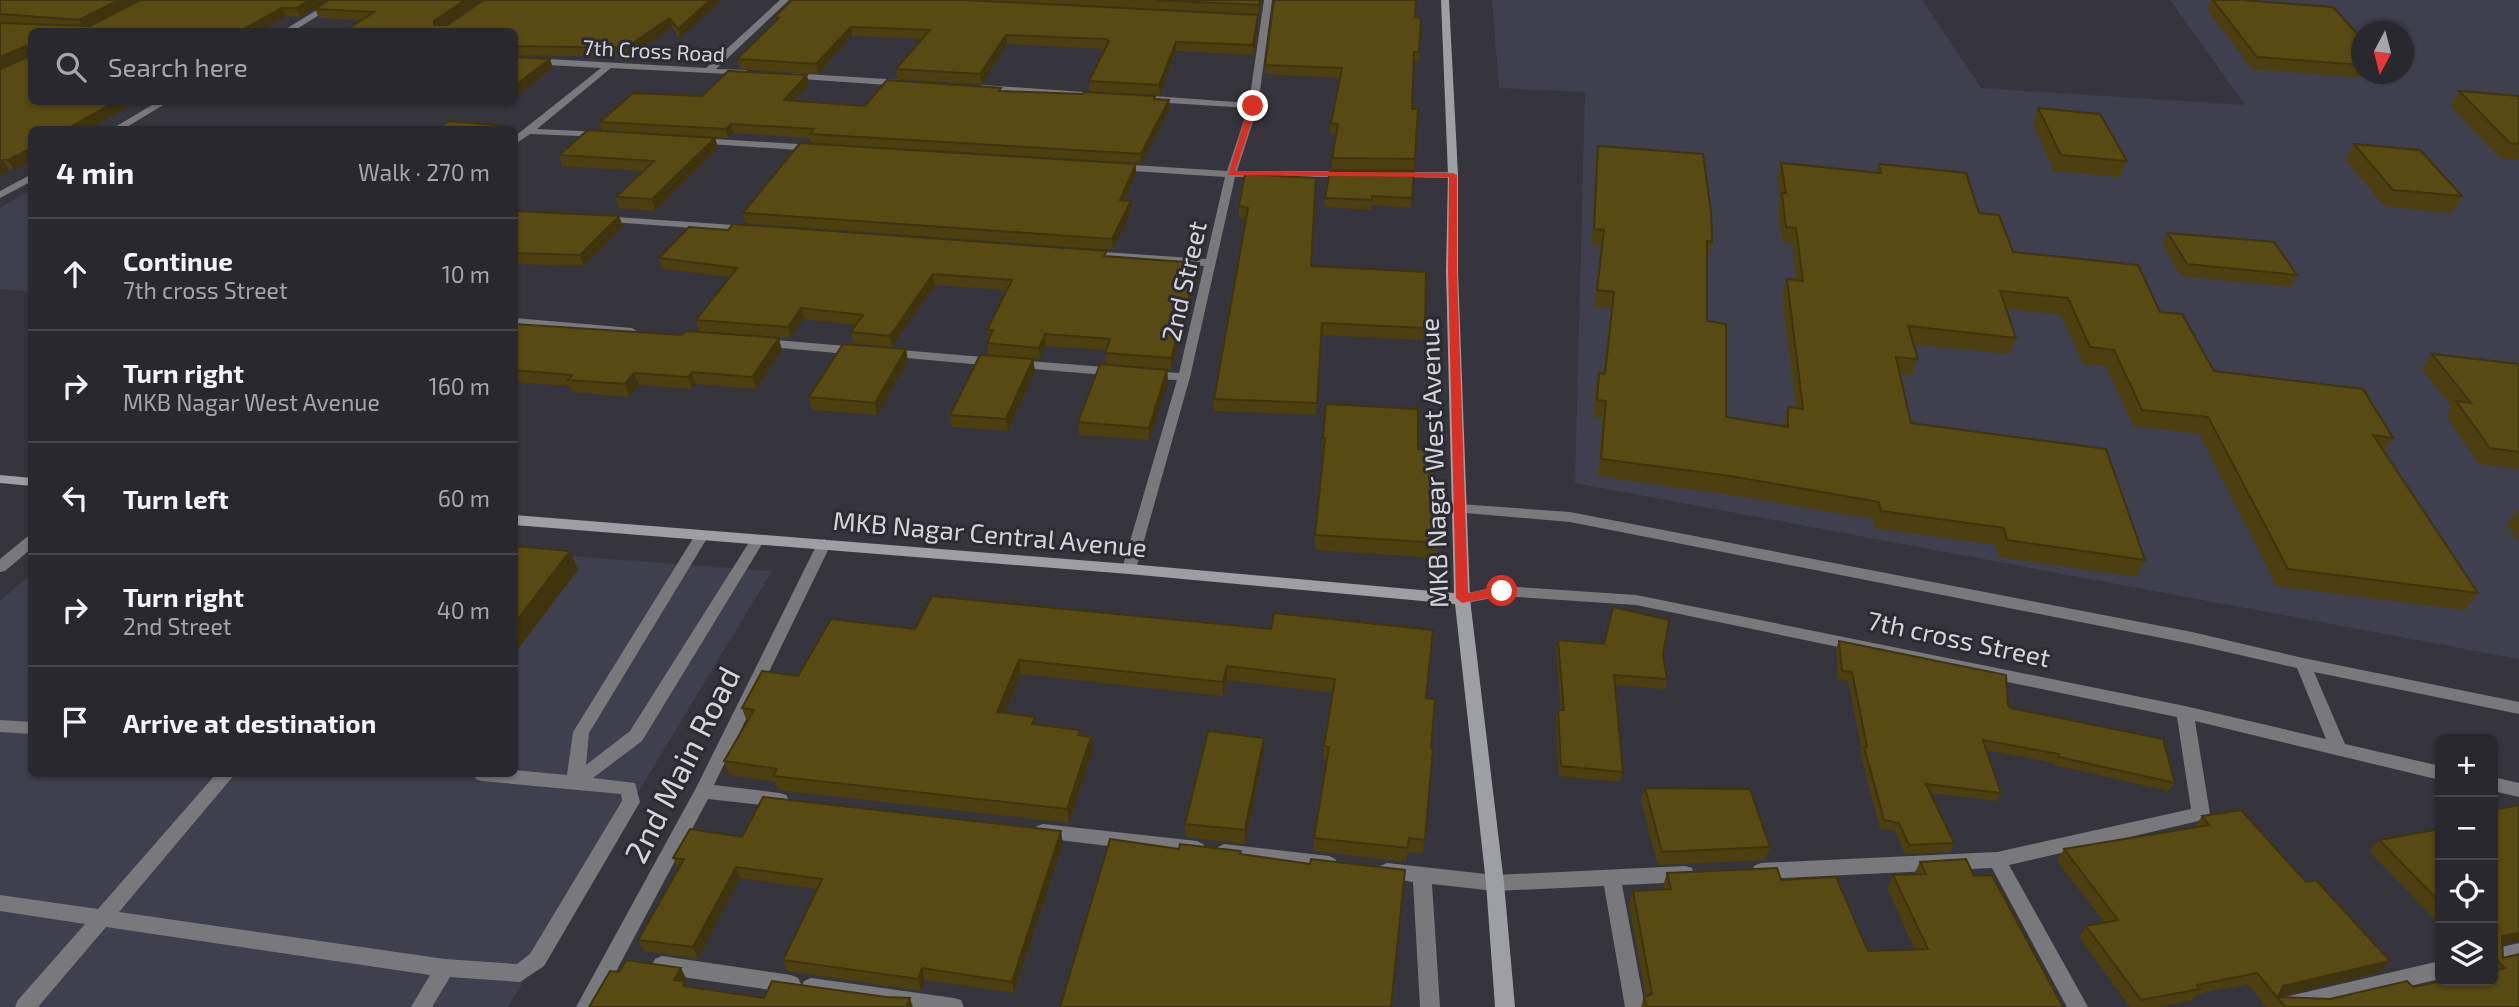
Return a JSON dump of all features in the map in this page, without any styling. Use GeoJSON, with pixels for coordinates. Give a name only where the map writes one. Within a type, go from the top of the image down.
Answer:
{"type":"FeatureCollection","features":[{"type":"Feature","properties":{"kind":"main road","name":"MKB Nagar West Avenue"},"geometry":{"type":"LineString","coordinates":[[1445,0],[1453,175],[1452,271],[1462,598],[1495,883],[1505,1007]]}},
{"type":"Feature","properties":{"kind":"main road"},"geometry":{"type":"LineString","coordinates":[[0,479],[28,482]]}},
{"type":"Feature","properties":{"kind":"main road","name":"MKB Nagar Central Avenue"},"geometry":{"type":"LineString","coordinates":[[518,520],[1462,598]]}},
{"type":"Feature","properties":{"kind":"street"},"geometry":{"type":"LineString","coordinates":[[292,28],[339,0]]}},
{"type":"Feature","properties":{"kind":"street"},"geometry":{"type":"LineString","coordinates":[[709,70],[785,0]]}},
{"type":"Feature","properties":{"kind":"street","name":"2nd Street"},"geometry":{"type":"LineString","coordinates":[[1129,569],[1184,377],[1231,174],[1253,106],[1268,0]]}},
{"type":"Feature","properties":{"kind":"street"},"geometry":{"type":"LineString","coordinates":[[1250,19],[1264,20]]}},
{"type":"Feature","properties":{"kind":"street","name":"7th Cross Road"},"geometry":{"type":"LineString","coordinates":[[518,60],[751,73]]}},
{"type":"Feature","properties":{"kind":"street"},"geometry":{"type":"LineString","coordinates":[[518,139],[611,64]]}},
{"type":"Feature","properties":{"kind":"street"},"geometry":{"type":"LineString","coordinates":[[779,75],[918,84]]}},
{"type":"Feature","properties":{"kind":"street"},"geometry":{"type":"LineString","coordinates":[[974,88],[1114,97]]}},
{"type":"Feature","properties":{"kind":"street"},"geometry":{"type":"LineString","coordinates":[[1141,98],[1253,106]]}},
{"type":"Feature","properties":{"kind":"street"},"geometry":{"type":"LineString","coordinates":[[121,126],[158,105]]}},
{"type":"Feature","properties":{"kind":"street"},"geometry":{"type":"LineString","coordinates":[[529,131],[611,136]]}},
{"type":"Feature","properties":{"kind":"street"},"geometry":{"type":"LineString","coordinates":[[680,140],[832,149]]}},
{"type":"Feature","properties":{"kind":"street"},"geometry":{"type":"LineString","coordinates":[[1107,166],[1231,174],[1356,174]]}},
{"type":"Feature","properties":{"kind":"street"},"geometry":{"type":"LineString","coordinates":[[1384,174],[1453,175]]}},
{"type":"Feature","properties":{"kind":"street"},"geometry":{"type":"LineString","coordinates":[[0,195],[28,179]]}},
{"type":"Feature","properties":{"kind":"street"},"geometry":{"type":"LineString","coordinates":[[584,217],[765,231]]}},
{"type":"Feature","properties":{"kind":"street"},"geometry":{"type":"LineString","coordinates":[[1072,253],[1211,263]]}},
{"type":"Feature","properties":{"kind":"street"},"geometry":{"type":"LineString","coordinates":[[518,323],[640,333]]}},
{"type":"Feature","properties":{"kind":"street"},"geometry":{"type":"LineString","coordinates":[[752,342],[1128,373]]}},
{"type":"Feature","properties":{"kind":"street"},"geometry":{"type":"LineString","coordinates":[[1142,374],[1184,377]]}},
{"type":"Feature","properties":{"kind":"street"},"geometry":{"type":"LineString","coordinates":[[1460,509],[1570,517],[2192,638],[2303,664],[2519,708]]}},
{"type":"Feature","properties":{"kind":"street"},"geometry":{"type":"LineString","coordinates":[[575,782],[581,732],[702,535]]}},
{"type":"Feature","properties":{"kind":"street"},"geometry":{"type":"LineString","coordinates":[[575,782],[636,736],[758,539]]}},
{"type":"Feature","properties":{"kind":"street"},"geometry":{"type":"LineString","coordinates":[[0,567],[28,543]]}},
{"type":"Feature","properties":{"kind":"street","name":"2nd Main Road"},"geometry":{"type":"LineString","coordinates":[[586,1007],[703,791],[824,544]]}},
{"type":"Feature","properties":{"kind":"street","name":"7th cross Street"},"geometry":{"type":"LineString","coordinates":[[1462,598],[1502,591],[1636,600],[2185,712],[2435,771]]}},
{"type":"Feature","properties":{"kind":"street"},"geometry":{"type":"LineString","coordinates":[[2303,664],[2339,749]]}},
{"type":"Feature","properties":{"kind":"street"},"geometry":{"type":"LineString","coordinates":[[1749,871],[1997,860],[2201,814],[2185,712]]}},
{"type":"Feature","properties":{"kind":"street"},"geometry":{"type":"LineString","coordinates":[[0,726],[28,728]]}},
{"type":"Feature","properties":{"kind":"street"},"geometry":{"type":"LineString","coordinates":[[25,1007],[223,777]]}},
{"type":"Feature","properties":{"kind":"street"},"geometry":{"type":"LineString","coordinates":[[0,903],[445,968],[520,972],[537,960],[631,802],[629,788],[517,777]]}},
{"type":"Feature","properties":{"kind":"street"},"geometry":{"type":"LineString","coordinates":[[2498,786],[2519,790]]}},
{"type":"Feature","properties":{"kind":"street"},"geometry":{"type":"LineString","coordinates":[[703,791],[800,802]]}},
{"type":"Feature","properties":{"kind":"street"},"geometry":{"type":"LineString","coordinates":[[1021,828],[1495,883],[1708,873]]}},
{"type":"Feature","properties":{"kind":"street"},"geometry":{"type":"LineString","coordinates":[[1997,860],[2078,1007]]}},
{"type":"Feature","properties":{"kind":"street"},"geometry":{"type":"LineString","coordinates":[[1422,875],[1430,1007]]}},
{"type":"Feature","properties":{"kind":"street"},"geometry":{"type":"LineString","coordinates":[[1612,878],[1635,1007]]}},
{"type":"Feature","properties":{"kind":"street"},"geometry":{"type":"LineString","coordinates":[[2498,957],[2519,952]]}},
{"type":"Feature","properties":{"kind":"street"},"geometry":{"type":"LineString","coordinates":[[612,958],[954,1007]]}},
{"type":"Feature","properties":{"kind":"street"},"geometry":{"type":"LineString","coordinates":[[421,1007],[445,968]]}},
{"type":"Feature","properties":{"kind":"street"},"geometry":{"type":"LineString","coordinates":[[2281,1007],[2435,971]]}},
{"type":"Feature","properties":{"kind":"shaded area"},"geometry":{"type":"Polygon","coordinates":[[[1492,0],[1922,0],[1981,88],[2245,105],[2170,0],[2519,0],[2519,659],[1575,483],[1585,92],[1499,88],[1492,0]]]}},
{"type":"Feature","properties":{"kind":"shaded area"},"geometry":{"type":"Polygon","coordinates":[[[28,192],[28,292],[0,289],[0,208],[28,192]]]}},
{"type":"Feature","properties":{"kind":"shaded area"},"geometry":{"type":"Polygon","coordinates":[[[518,552],[772,571],[508,1007],[0,1007],[0,601],[28,577],[28,777],[518,777],[518,552]]]}},
{"type":"Feature","properties":{"kind":"building"},"geometry":{"type":"Polygon","coordinates":[[[0,0],[119,0],[79,20],[0,14],[0,0]]]}},
{"type":"Feature","properties":{"kind":"building"},"geometry":{"type":"Polygon","coordinates":[[[140,0],[310,0],[296,8],[282,8],[245,28],[28,28],[28,48],[26,46],[0,57],[0,23],[90,26],[140,0]]]}},
{"type":"Feature","properties":{"kind":"building"},"geometry":{"type":"Polygon","coordinates":[[[329,0],[465,0],[434,21],[434,25],[447,25],[484,0],[710,0],[678,29],[669,18],[626,48],[518,46],[518,28],[349,28],[374,12],[315,9],[329,0]]]}},
{"type":"Feature","properties":{"kind":"building"},"geometry":{"type":"Polygon","coordinates":[[[792,0],[965,0],[1258,15],[1253,45],[1176,42],[1159,85],[1089,81],[1109,41],[1105,39],[1006,35],[980,74],[896,69],[930,30],[851,27],[816,64],[737,59],[779,18],[774,18],[792,0]]]}},
{"type":"Feature","properties":{"kind":"building"},"geometry":{"type":"Polygon","coordinates":[[[1156,0],[1260,0],[1259,5],[1156,0]]]}},
{"type":"Feature","properties":{"kind":"building"},"geometry":{"type":"Polygon","coordinates":[[[1274,0],[1416,0],[1415,17],[1421,18],[1419,52],[1414,52],[1412,109],[1418,109],[1415,159],[1332,158],[1338,124],[1331,123],[1342,68],[1265,65],[1274,0]]]}},
{"type":"Feature","properties":{"kind":"building"},"geometry":{"type":"Polygon","coordinates":[[[2213,0],[2333,7],[2351,27],[2351,64],[2257,57],[2213,0]]]}},
{"type":"Feature","properties":{"kind":"building"},"geometry":{"type":"Polygon","coordinates":[[[28,57],[28,105],[109,105],[72,126],[28,126],[28,150],[0,161],[0,69],[28,57]]]}},
{"type":"Feature","properties":{"kind":"building"},"geometry":{"type":"Polygon","coordinates":[[[518,57],[550,59],[518,83],[518,57]]]}},
{"type":"Feature","properties":{"kind":"building"},"geometry":{"type":"Polygon","coordinates":[[[728,71],[807,75],[784,100],[865,106],[887,80],[1001,88],[999,91],[1084,92],[1155,96],[1154,99],[1169,100],[1141,154],[810,134],[814,129],[731,124],[726,129],[600,122],[633,93],[702,96],[728,71]]]}},
{"type":"Feature","properties":{"kind":"building"},"geometry":{"type":"Polygon","coordinates":[[[2459,91],[2519,96],[2519,144],[2510,143],[2459,91]]]}},
{"type":"Feature","properties":{"kind":"building"},"geometry":{"type":"Polygon","coordinates":[[[2038,108],[2100,114],[2127,161],[2061,155],[2038,108]]]}},
{"type":"Feature","properties":{"kind":"building"},"geometry":{"type":"Polygon","coordinates":[[[449,121],[508,126],[442,126],[449,121]]]}},
{"type":"Feature","properties":{"kind":"building"},"geometry":{"type":"Polygon","coordinates":[[[588,130],[715,138],[652,199],[616,197],[654,161],[559,155],[588,130]]]}},
{"type":"Feature","properties":{"kind":"building"},"geometry":{"type":"Polygon","coordinates":[[[800,143],[1136,164],[1120,200],[1131,201],[1112,239],[743,213],[800,143]]]}},
{"type":"Feature","properties":{"kind":"building"},"geometry":{"type":"Polygon","coordinates":[[[2354,144],[2420,150],[2462,196],[2393,190],[2354,144]]]}},
{"type":"Feature","properties":{"kind":"building"},"geometry":{"type":"Polygon","coordinates":[[[1598,146],[1703,154],[1712,242],[1707,241],[1707,321],[1726,324],[1726,417],[1788,427],[1788,407],[1803,409],[1787,279],[1803,281],[1796,228],[1786,227],[1782,193],[1786,193],[1781,163],[1881,173],[1879,164],[1966,173],[1979,213],[1999,215],[2013,252],[2138,265],[2160,312],[2182,314],[2214,371],[2363,389],[2393,438],[2373,435],[2478,593],[2288,569],[2208,417],[2142,410],[2114,350],[2090,347],[2068,298],[2000,291],[2016,338],[1908,326],[1918,359],[1896,357],[1911,423],[2106,449],[2145,560],[2007,540],[2004,528],[1881,511],[1879,502],[1730,476],[1601,459],[1606,401],[1597,400],[1599,373],[1605,374],[1614,292],[1597,290],[1604,230],[1594,229],[1598,146]]]}},
{"type":"Feature","properties":{"kind":"building"},"geometry":{"type":"Polygon","coordinates":[[[1330,171],[1414,171],[1412,198],[1325,198],[1330,171]]]}},
{"type":"Feature","properties":{"kind":"building"},"geometry":{"type":"Polygon","coordinates":[[[1245,174],[1316,178],[1311,266],[1426,272],[1425,328],[1322,323],[1317,403],[1214,399],[1248,208],[1239,206],[1245,174]]]}},
{"type":"Feature","properties":{"kind":"building"},"geometry":{"type":"Polygon","coordinates":[[[518,211],[619,216],[580,255],[518,253],[518,211]]]}},
{"type":"Feature","properties":{"kind":"building"},"geometry":{"type":"Polygon","coordinates":[[[733,224],[1107,251],[1104,256],[1199,263],[1171,358],[1105,353],[1110,339],[1045,334],[1039,348],[987,343],[993,330],[987,330],[1012,280],[933,274],[890,336],[851,332],[863,315],[801,308],[788,327],[696,320],[737,268],[659,258],[689,227],[728,230],[733,224]]]}},
{"type":"Feature","properties":{"kind":"building"},"geometry":{"type":"Polygon","coordinates":[[[2168,233],[2274,242],[2297,275],[2187,264],[2168,233]]]}},
{"type":"Feature","properties":{"kind":"building"},"geometry":{"type":"Polygon","coordinates":[[[518,324],[682,335],[686,331],[779,338],[752,377],[692,372],[688,377],[634,373],[625,384],[568,380],[572,375],[518,370],[518,324]]]}},
{"type":"Feature","properties":{"kind":"building"},"geometry":{"type":"Polygon","coordinates":[[[843,344],[906,349],[875,403],[809,397],[843,344]]]}},
{"type":"Feature","properties":{"kind":"building"},"geometry":{"type":"Polygon","coordinates":[[[2432,354],[2519,364],[2519,452],[2490,448],[2456,401],[2471,403],[2432,354]]]}},
{"type":"Feature","properties":{"kind":"building"},"geometry":{"type":"Polygon","coordinates":[[[980,355],[1033,359],[1006,419],[950,415],[980,355]]]}},
{"type":"Feature","properties":{"kind":"building"},"geometry":{"type":"Polygon","coordinates":[[[1100,364],[1167,370],[1149,428],[1078,422],[1100,364]]]}},
{"type":"Feature","properties":{"kind":"building"},"geometry":{"type":"Polygon","coordinates":[[[1326,404],[1418,409],[1418,449],[1431,450],[1432,494],[1438,494],[1439,543],[1315,535],[1326,404]]]}},
{"type":"Feature","properties":{"kind":"building"},"geometry":{"type":"Polygon","coordinates":[[[518,546],[570,551],[518,619],[518,546]]]}},
{"type":"Feature","properties":{"kind":"building"},"geometry":{"type":"Polygon","coordinates":[[[932,596],[1271,629],[1274,613],[1433,630],[1426,698],[1435,699],[1425,840],[1409,838],[1407,848],[1314,838],[1329,747],[1324,746],[1335,679],[1227,666],[1223,682],[1019,660],[997,712],[1035,717],[1032,724],[1080,730],[1078,735],[1091,737],[1067,809],[773,776],[777,769],[724,761],[754,710],[742,708],[762,671],[798,676],[831,619],[915,629],[932,596]]]}},
{"type":"Feature","properties":{"kind":"building"},"geometry":{"type":"Polygon","coordinates":[[[1613,607],[1669,620],[1663,655],[1667,679],[1614,675],[1623,772],[1561,766],[1558,710],[1564,710],[1558,640],[1604,644],[1613,607]]]}},
{"type":"Feature","properties":{"kind":"building"},"geometry":{"type":"Polygon","coordinates":[[[1839,641],[2006,675],[2008,705],[2011,708],[2163,739],[2175,783],[2059,757],[2059,754],[1983,740],[2001,793],[1926,784],[1954,843],[1909,845],[1899,823],[1884,820],[1864,747],[1867,747],[1852,672],[1842,671],[1839,641]]]}},
{"type":"Feature","properties":{"kind":"building"},"geometry":{"type":"Polygon","coordinates":[[[1208,731],[1264,738],[1245,830],[1185,824],[1208,731]]]}},
{"type":"Feature","properties":{"kind":"building"},"geometry":{"type":"Polygon","coordinates":[[[1645,788],[1750,789],[1770,847],[1662,852],[1645,788]]]}},
{"type":"Feature","properties":{"kind":"building"},"geometry":{"type":"Polygon","coordinates":[[[763,797],[1061,831],[1012,982],[922,968],[918,979],[783,960],[822,879],[736,867],[693,947],[638,940],[684,859],[673,858],[690,829],[742,837],[763,797]]]}},
{"type":"Feature","properties":{"kind":"building"},"geometry":{"type":"Polygon","coordinates":[[[2519,805],[2519,933],[2502,936],[2503,958],[2519,954],[2519,1007],[2285,1007],[2257,973],[2197,985],[2200,989],[2141,1000],[2086,926],[2118,920],[2064,849],[2209,825],[2202,816],[2241,810],[2306,882],[2316,880],[2390,961],[2283,986],[2278,997],[2330,999],[2407,981],[2413,987],[2435,983],[2435,986],[2498,986],[2498,970],[2505,968],[2498,961],[2498,809],[2519,805]]]}},
{"type":"Feature","properties":{"kind":"building"},"geometry":{"type":"Polygon","coordinates":[[[2435,830],[2435,897],[2379,840],[2435,830]]]}},
{"type":"Feature","properties":{"kind":"building"},"geometry":{"type":"Polygon","coordinates":[[[1110,839],[1179,849],[1180,844],[1241,851],[1240,854],[1310,864],[1311,859],[1405,870],[1391,1007],[1060,1007],[1110,839]]]}},
{"type":"Feature","properties":{"kind":"building"},"geometry":{"type":"Polygon","coordinates":[[[1966,859],[1974,876],[1992,875],[2063,1007],[1647,1007],[1644,997],[1652,994],[1633,891],[1671,889],[1667,873],[1777,868],[1781,880],[1836,877],[1868,951],[1928,949],[1893,875],[1926,874],[1920,862],[1966,859]]]}},
{"type":"Feature","properties":{"kind":"building"},"geometry":{"type":"Polygon","coordinates":[[[626,960],[681,968],[674,980],[685,982],[683,986],[764,998],[772,981],[910,998],[906,1007],[589,1007],[610,971],[619,972],[626,960]]]}},
{"type":"Feature","properties":{"kind":"route"},"geometry":{"type":"LineString","coordinates":[[1253,106],[1231,174],[1453,175],[1452,271],[1462,598],[1502,591]]}}]}
